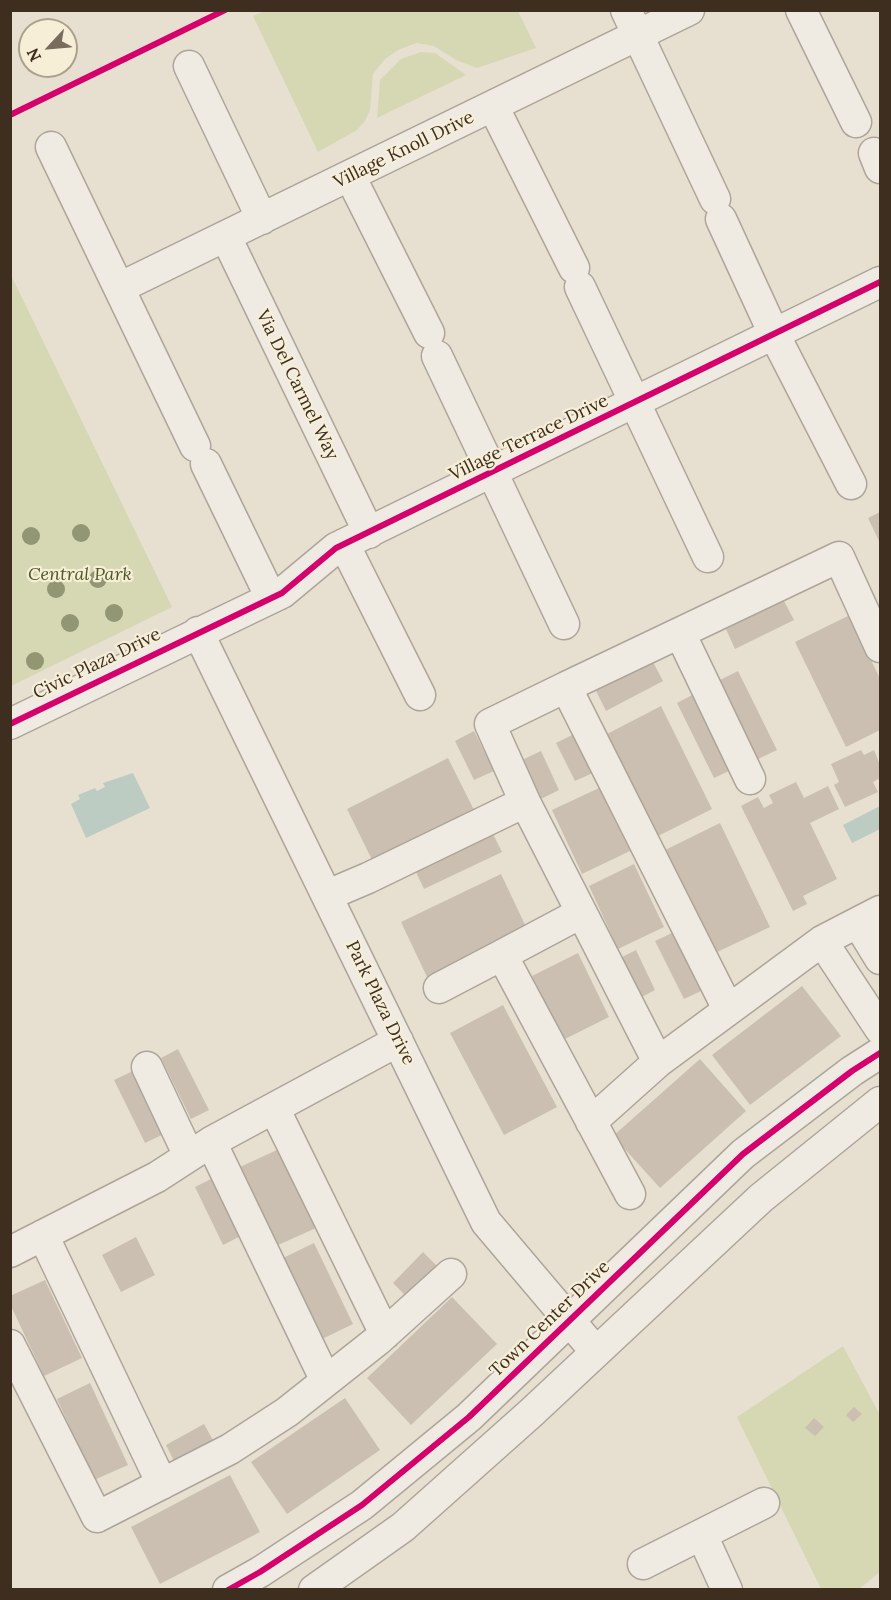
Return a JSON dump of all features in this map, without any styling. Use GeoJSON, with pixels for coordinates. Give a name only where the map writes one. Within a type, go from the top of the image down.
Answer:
{"type":"FeatureCollection","features":[{"type":"Feature","properties":{"kind":"street","name":"Village Knoll Drive"},"geometry":{"type":"LineString","coordinates":[[119,288],[493,106],[632,23],[689,10]]}},
{"type":"Feature","properties":{"kind":"street"},"geometry":{"type":"LineString","coordinates":[[801,10],[856,122]]}},
{"type":"Feature","properties":{"kind":"street"},"geometry":{"type":"LineString","coordinates":[[632,23],[774,334],[851,484]]}},
{"type":"Feature","properties":{"kind":"street"},"geometry":{"type":"LineString","coordinates":[[189,66],[262,219]]}},
{"type":"Feature","properties":{"kind":"street"},"geometry":{"type":"LineString","coordinates":[[493,106],[577,278],[633,403],[708,557]]}},
{"type":"Feature","properties":{"kind":"street"},"geometry":{"type":"LineString","coordinates":[[51,147],[271,598]]}},
{"type":"Feature","properties":{"kind":"street"},"geometry":{"type":"LineString","coordinates":[[350,176],[433,345],[491,473],[564,624]]}},
{"type":"Feature","properties":{"kind":"street","name":"Via Del Carmel Way"},"geometry":{"type":"LineString","coordinates":[[226,237],[356,538],[420,695]]}},
{"type":"Feature","properties":{"kind":"street","name":"Village Terrace Drive"},"geometry":{"type":"LineString","coordinates":[[198,632],[282,593],[313,565],[356,538],[880,282]]}},
{"type":"Feature","properties":{"kind":"street"},"geometry":{"type":"LineString","coordinates":[[658,1062],[525,802],[490,724],[839,557],[871,602],[880,647]]}},
{"type":"Feature","properties":{"kind":"street","name":"Civic Plaza Drive"},"geometry":{"type":"LineString","coordinates":[[10,724],[198,632]]}},
{"type":"Feature","properties":{"kind":"street","name":"Park Plaza Drive"},"geometry":{"type":"LineString","coordinates":[[198,632],[486,1222],[596,1352]]}},
{"type":"Feature","properties":{"kind":"street"},"geometry":{"type":"LineString","coordinates":[[680,633],[750,779]]}},
{"type":"Feature","properties":{"kind":"street"},"geometry":{"type":"LineString","coordinates":[[566,687],[728,1009]]}},
{"type":"Feature","properties":{"kind":"street"},"geometry":{"type":"LineString","coordinates":[[328,895],[368,879],[525,802]]}},
{"type":"Feature","properties":{"kind":"street"},"geometry":{"type":"LineString","coordinates":[[439,988],[581,913]]}},
{"type":"Feature","properties":{"kind":"street"},"geometry":{"type":"LineString","coordinates":[[591,1122],[658,1062],[822,941],[869,917],[880,959]]}},
{"type":"Feature","properties":{"kind":"street"},"geometry":{"type":"LineString","coordinates":[[822,941],[880,1029]]}},
{"type":"Feature","properties":{"kind":"street"},"geometry":{"type":"LineString","coordinates":[[502,956],[630,1194]]}},
{"type":"Feature","properties":{"kind":"street"},"geometry":{"type":"LineString","coordinates":[[10,1252],[156,1177],[200,1149],[398,1041]]}},
{"type":"Feature","properties":{"kind":"street","name":"Town Center Drive"},"geometry":{"type":"LineString","coordinates":[[228,1590],[260,1572],[362,1505],[469,1417],[743,1154],[852,1071],[880,1053]]}},
{"type":"Feature","properties":{"kind":"street"},"geometry":{"type":"LineString","coordinates":[[147,1067],[200,1149],[326,1381]]}},
{"type":"Feature","properties":{"kind":"street"},"geometry":{"type":"LineString","coordinates":[[314,1590],[403,1527],[596,1352],[760,1198],[880,1102]]}},
{"type":"Feature","properties":{"kind":"street"},"geometry":{"type":"LineString","coordinates":[[274,1108],[385,1334]]}},
{"type":"Feature","properties":{"kind":"street"},"geometry":{"type":"LineString","coordinates":[[43,1235],[162,1484]]}},
{"type":"Feature","properties":{"kind":"street"},"geometry":{"type":"LineString","coordinates":[[10,1345],[97,1517],[230,1449],[287,1412],[385,1334],[451,1274]]}},
{"type":"Feature","properties":{"kind":"street"},"geometry":{"type":"LineString","coordinates":[[643,1564],[764,1503]]}},
{"type":"Feature","properties":{"kind":"street"},"geometry":{"type":"LineString","coordinates":[[702,1535],[727,1590]]}},
{"type":"Feature","properties":{"kind":"green space"},"geometry":{"type":"Polygon","coordinates":[[[264,11],[518,11],[536,48],[477,68],[456,60],[434,46],[417,43],[400,49],[385,59],[373,74],[370,110],[365,121],[357,130],[318,152],[253,16],[264,11]]]}},
{"type":"Feature","properties":{"kind":"green space"},"geometry":{"type":"Polygon","coordinates":[[[421,52],[435,53],[466,75],[377,118],[380,80],[401,59],[421,52]]]}},
{"type":"Feature","properties":{"kind":"green space","name":"Central Park"},"geometry":{"type":"Polygon","coordinates":[[[11,275],[172,607],[11,686],[11,275]]]}},
{"type":"Feature","properties":{"kind":"green space"},"geometry":{"type":"Polygon","coordinates":[[[843,1346],[880,1415],[880,1572],[859,1589],[821,1589],[737,1417],[843,1346]]]}},
{"type":"Feature","properties":{"kind":"shaded area"},"geometry":{"type":"Polygon","coordinates":[[[133,773],[150,808],[86,838],[71,804],[80,799],[78,795],[95,788],[97,791],[105,787],[103,783],[133,773]]]}},
{"type":"Feature","properties":{"kind":"shaded area"},"geometry":{"type":"Polygon","coordinates":[[[880,806],[880,829],[852,843],[843,825],[880,806]]]}},
{"type":"Feature","properties":{"kind":"building"},"geometry":{"type":"Polygon","coordinates":[[[880,512],[880,543],[868,518],[880,512]]]}},
{"type":"Feature","properties":{"kind":"building"},"geometry":{"type":"Polygon","coordinates":[[[784,601],[794,620],[735,649],[726,629],[784,601]]]}},
{"type":"Feature","properties":{"kind":"building"},"geometry":{"type":"Polygon","coordinates":[[[850,615],[880,679],[880,730],[846,747],[795,642],[850,615]]]}},
{"type":"Feature","properties":{"kind":"building"},"geometry":{"type":"Polygon","coordinates":[[[653,662],[663,681],[606,711],[596,691],[653,662]]]}},
{"type":"Feature","properties":{"kind":"building"},"geometry":{"type":"Polygon","coordinates":[[[738,671],[777,750],[758,759],[720,680],[738,671]]]}},
{"type":"Feature","properties":{"kind":"building"},"geometry":{"type":"Polygon","coordinates":[[[694,694],[731,770],[714,778],[677,703],[694,694]]]}},
{"type":"Feature","properties":{"kind":"building"},"geometry":{"type":"Polygon","coordinates":[[[661,706],[712,809],[658,836],[607,734],[661,706]]]}},
{"type":"Feature","properties":{"kind":"building"},"geometry":{"type":"Polygon","coordinates":[[[474,731],[494,771],[474,780],[455,741],[474,731]]]}},
{"type":"Feature","properties":{"kind":"building"},"geometry":{"type":"Polygon","coordinates":[[[576,733],[595,772],[575,781],[556,743],[576,733]]]}},
{"type":"Feature","properties":{"kind":"building"},"geometry":{"type":"Polygon","coordinates":[[[861,750],[864,755],[874,750],[880,765],[880,778],[873,782],[878,792],[845,807],[834,785],[839,782],[831,764],[861,750]]]}},
{"type":"Feature","properties":{"kind":"building"},"geometry":{"type":"Polygon","coordinates":[[[541,751],[559,790],[541,799],[522,760],[541,751]]]}},
{"type":"Feature","properties":{"kind":"building"},"geometry":{"type":"Polygon","coordinates":[[[448,758],[477,816],[375,866],[347,809],[448,758]]]}},
{"type":"Feature","properties":{"kind":"building"},"geometry":{"type":"Polygon","coordinates":[[[796,782],[804,798],[828,786],[839,809],[810,823],[837,879],[803,896],[807,904],[793,911],[741,806],[758,797],[764,808],[773,803],[769,795],[796,782]]]}},
{"type":"Feature","properties":{"kind":"building"},"geometry":{"type":"Polygon","coordinates":[[[599,788],[630,851],[582,874],[552,810],[599,788]]]}},
{"type":"Feature","properties":{"kind":"building"},"geometry":{"type":"Polygon","coordinates":[[[720,823],[770,927],[713,954],[663,851],[720,823]]]}},
{"type":"Feature","properties":{"kind":"building"},"geometry":{"type":"Polygon","coordinates":[[[492,832],[502,852],[424,889],[415,870],[492,832]]]}},
{"type":"Feature","properties":{"kind":"building"},"geometry":{"type":"Polygon","coordinates":[[[634,864],[664,927],[618,949],[589,886],[634,864]]]}},
{"type":"Feature","properties":{"kind":"building"},"geometry":{"type":"Polygon","coordinates":[[[501,874],[528,931],[428,979],[401,922],[501,874]]]}},
{"type":"Feature","properties":{"kind":"building"},"geometry":{"type":"Polygon","coordinates":[[[674,932],[703,990],[684,999],[655,941],[674,932]]]}},
{"type":"Feature","properties":{"kind":"building"},"geometry":{"type":"Polygon","coordinates":[[[636,950],[655,990],[638,999],[618,959],[636,950]]]}},
{"type":"Feature","properties":{"kind":"building"},"geometry":{"type":"Polygon","coordinates":[[[578,953],[609,1017],[563,1040],[532,976],[578,953]]]}},
{"type":"Feature","properties":{"kind":"building"},"geometry":{"type":"Polygon","coordinates":[[[802,986],[841,1036],[750,1105],[712,1055],[802,986]]]}},
{"type":"Feature","properties":{"kind":"building"},"geometry":{"type":"Polygon","coordinates":[[[503,1005],[557,1107],[504,1135],[450,1033],[503,1005]]]}},
{"type":"Feature","properties":{"kind":"building"},"geometry":{"type":"Polygon","coordinates":[[[178,1049],[209,1110],[191,1119],[161,1058],[178,1049]]]}},
{"type":"Feature","properties":{"kind":"building"},"geometry":{"type":"Polygon","coordinates":[[[700,1059],[746,1111],[660,1188],[613,1136],[700,1059]]]}},
{"type":"Feature","properties":{"kind":"building"},"geometry":{"type":"Polygon","coordinates":[[[133,1071],[164,1134],[145,1143],[114,1080],[133,1071]]]}},
{"type":"Feature","properties":{"kind":"building"},"geometry":{"type":"Polygon","coordinates":[[[279,1149],[316,1228],[276,1246],[240,1167],[279,1149]]]}},
{"type":"Feature","properties":{"kind":"building"},"geometry":{"type":"Polygon","coordinates":[[[213,1178],[241,1236],[223,1245],[195,1187],[213,1178]]]}},
{"type":"Feature","properties":{"kind":"building"},"geometry":{"type":"Polygon","coordinates":[[[136,1237],[155,1275],[121,1292],[102,1255],[136,1237]]]}},
{"type":"Feature","properties":{"kind":"building"},"geometry":{"type":"Polygon","coordinates":[[[314,1243],[353,1324],[322,1339],[283,1258],[314,1243]]]}},
{"type":"Feature","properties":{"kind":"building"},"geometry":{"type":"Polygon","coordinates":[[[423,1252],[437,1266],[406,1296],[393,1283],[423,1252]]]}},
{"type":"Feature","properties":{"kind":"building"},"geometry":{"type":"Polygon","coordinates":[[[45,1280],[82,1358],[44,1376],[10,1304],[10,1296],[45,1280]]]}},
{"type":"Feature","properties":{"kind":"building"},"geometry":{"type":"Polygon","coordinates":[[[452,1297],[497,1344],[411,1425],[367,1378],[452,1297]]]}},
{"type":"Feature","properties":{"kind":"building"},"geometry":{"type":"Polygon","coordinates":[[[90,1383],[128,1465],[94,1480],[57,1399],[90,1383]]]}},
{"type":"Feature","properties":{"kind":"building"},"geometry":{"type":"Polygon","coordinates":[[[345,1398],[380,1450],[287,1514],[251,1462],[345,1398]]]}},
{"type":"Feature","properties":{"kind":"building"},"geometry":{"type":"Polygon","coordinates":[[[854,1407],[862,1414],[853,1422],[846,1415],[854,1407]]]}},
{"type":"Feature","properties":{"kind":"building"},"geometry":{"type":"Polygon","coordinates":[[[814,1418],[824,1427],[815,1436],[805,1428],[814,1418]]]}},
{"type":"Feature","properties":{"kind":"building"},"geometry":{"type":"Polygon","coordinates":[[[204,1424],[214,1442],[175,1463],[166,1445],[204,1424]]]}},
{"type":"Feature","properties":{"kind":"building"},"geometry":{"type":"Polygon","coordinates":[[[230,1475],[260,1532],[160,1584],[131,1527],[230,1475]]]}},
{"type":"Feature","properties":{"kind":"cycle path"},"geometry":{"type":"LineString","coordinates":[[10,115],[225,10]]}},
{"type":"Feature","properties":{"kind":"cycle path"},"geometry":{"type":"LineString","coordinates":[[10,724],[282,593],[336,548],[880,282]]}},
{"type":"Feature","properties":{"kind":"cycle path"},"geometry":{"type":"LineString","coordinates":[[228,1590],[260,1572],[362,1505],[469,1417],[743,1154],[852,1071],[880,1053]]}}]}
